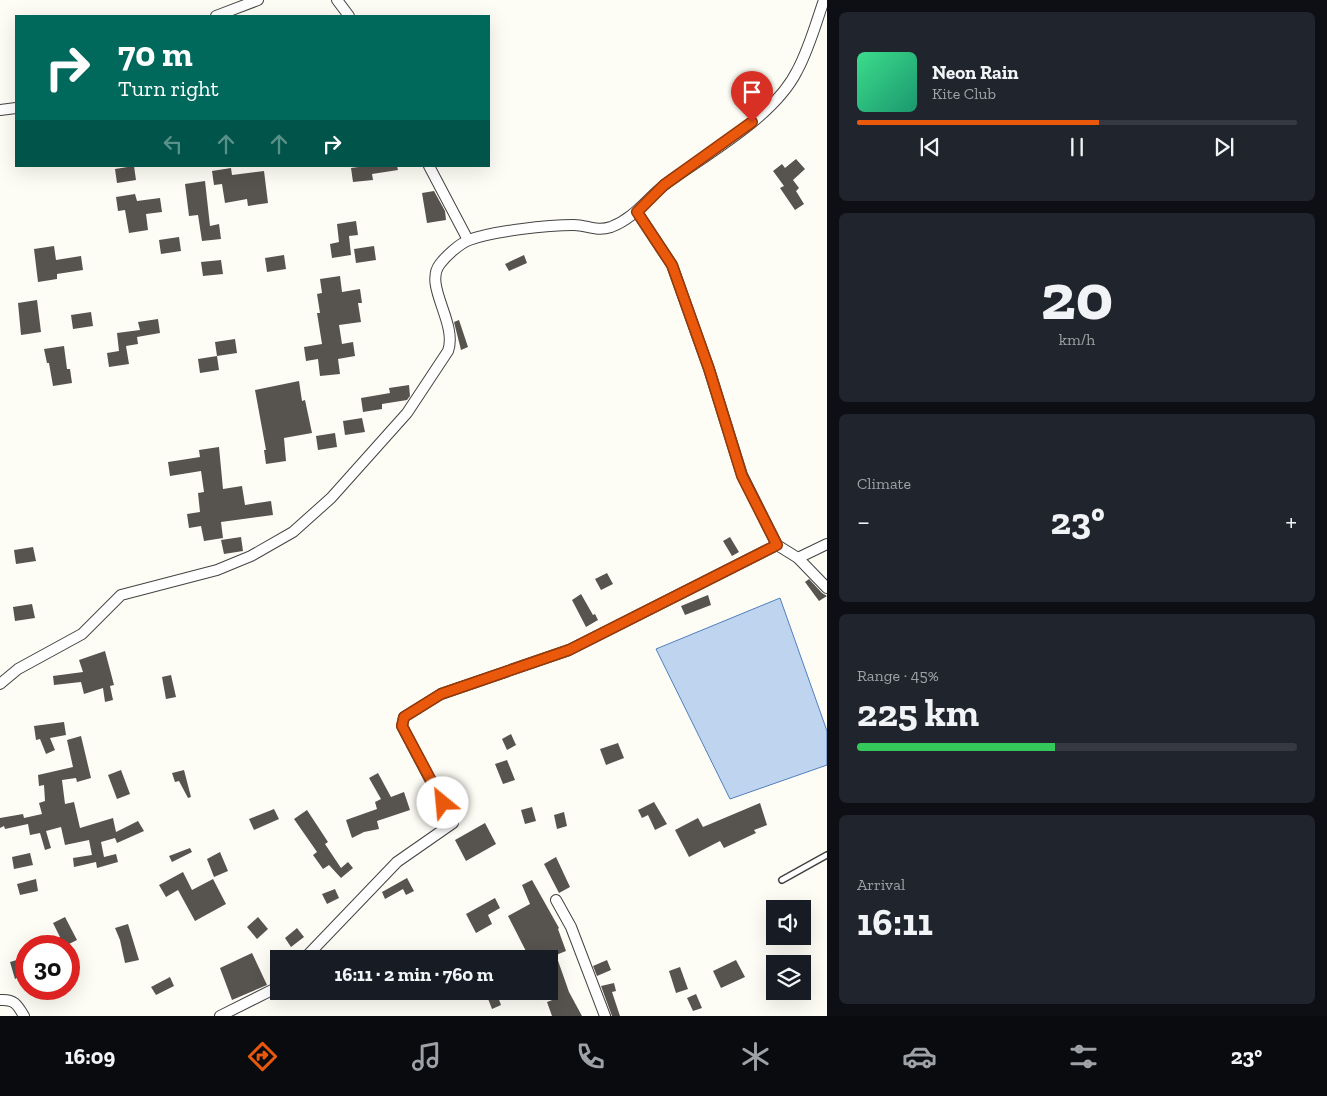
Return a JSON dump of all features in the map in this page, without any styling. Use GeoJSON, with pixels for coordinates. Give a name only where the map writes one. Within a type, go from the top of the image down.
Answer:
{"type":"FeatureCollection","features":[{"type":"Feature","properties":{"kind":"street"},"geometry":{"type":"LineString","coordinates":[[219,15],[258,0]]}},
{"type":"Feature","properties":{"kind":"street"},"geometry":{"type":"LineString","coordinates":[[337,0],[348,15]]}},
{"type":"Feature","properties":{"kind":"street"},"geometry":{"type":"LineString","coordinates":[[0,684],[18,669],[82,634],[121,595],[216,570],[251,556],[293,532],[331,498],[407,412],[448,351],[451,342],[448,323],[435,282],[436,269],[449,255],[468,240],[568,225],[596,230],[611,227],[637,212],[664,185],[765,112],[781,96],[797,71],[824,0]]}},
{"type":"Feature","properties":{"kind":"street"},"geometry":{"type":"LineString","coordinates":[[0,110],[15,108]]}},
{"type":"Feature","properties":{"kind":"street"},"geometry":{"type":"LineString","coordinates":[[429,167],[468,240]]}},
{"type":"Feature","properties":{"kind":"street"},"geometry":{"type":"LineString","coordinates":[[637,212],[672,265],[709,369],[742,476],[777,545],[798,558],[827,588]]}},
{"type":"Feature","properties":{"kind":"street"},"geometry":{"type":"LineString","coordinates":[[798,558],[827,544]]}},
{"type":"Feature","properties":{"kind":"street"},"geometry":{"type":"LineString","coordinates":[[313,950],[397,862],[453,823],[402,726],[404,717],[441,694],[569,650],[777,545]]}},
{"type":"Feature","properties":{"kind":"street"},"geometry":{"type":"LineString","coordinates":[[556,900],[571,927],[605,1016]]}},
{"type":"Feature","properties":{"kind":"street"},"geometry":{"type":"LineString","coordinates":[[220,1016],[270,991]]}},
{"type":"Feature","properties":{"kind":"street"},"geometry":{"type":"LineString","coordinates":[[0,1000],[11,1000],[18,1004],[24,1016]]}},
{"type":"Feature","properties":{"kind":"lane"},"geometry":{"type":"LineString","coordinates":[[782,880],[827,855]]}},
{"type":"Feature","properties":{"kind":"water"},"geometry":{"type":"Polygon","coordinates":[[[780,598],[827,731],[827,765],[730,799],[656,649],[780,598]]]}},
{"type":"Feature","properties":{"kind":"building"},"geometry":{"type":"Polygon","coordinates":[[[796,159],[805,169],[793,180],[799,188],[796,191],[804,204],[795,210],[780,188],[784,186],[773,171],[782,164],[785,168],[796,159]]]}},
{"type":"Feature","properties":{"kind":"building"},"geometry":{"type":"Polygon","coordinates":[[[134,167],[136,180],[117,183],[115,169],[134,167]]]}},
{"type":"Feature","properties":{"kind":"building"},"geometry":{"type":"Polygon","coordinates":[[[397,167],[398,170],[372,174],[373,180],[353,182],[351,168],[397,167]]]}},
{"type":"Feature","properties":{"kind":"building"},"geometry":{"type":"Polygon","coordinates":[[[231,168],[232,175],[264,171],[268,203],[248,206],[247,199],[225,203],[222,184],[214,185],[212,171],[231,168]]]}},
{"type":"Feature","properties":{"kind":"building"},"geometry":{"type":"Polygon","coordinates":[[[205,181],[210,226],[219,224],[221,239],[202,241],[198,215],[189,216],[185,184],[205,181]]]}},
{"type":"Feature","properties":{"kind":"building"},"geometry":{"type":"Polygon","coordinates":[[[434,191],[445,211],[446,220],[427,223],[422,193],[434,191]]]}},
{"type":"Feature","properties":{"kind":"building"},"geometry":{"type":"Polygon","coordinates":[[[135,194],[137,201],[160,198],[162,212],[146,214],[148,230],[129,233],[125,210],[118,211],[116,197],[135,194]]]}},
{"type":"Feature","properties":{"kind":"building"},"geometry":{"type":"Polygon","coordinates":[[[356,221],[358,235],[349,236],[351,255],[332,258],[330,244],[339,242],[337,224],[356,221]]]}},
{"type":"Feature","properties":{"kind":"building"},"geometry":{"type":"Polygon","coordinates":[[[179,237],[181,251],[161,254],[159,240],[179,237]]]}},
{"type":"Feature","properties":{"kind":"building"},"geometry":{"type":"Polygon","coordinates":[[[54,246],[56,260],[81,256],[83,270],[57,274],[57,279],[38,282],[34,249],[54,246]]]}},
{"type":"Feature","properties":{"kind":"building"},"geometry":{"type":"Polygon","coordinates":[[[374,246],[376,260],[356,263],[354,249],[374,246]]]}},
{"type":"Feature","properties":{"kind":"building"},"geometry":{"type":"Polygon","coordinates":[[[284,255],[286,269],[267,272],[265,258],[284,255]]]}},
{"type":"Feature","properties":{"kind":"building"},"geometry":{"type":"Polygon","coordinates":[[[524,255],[527,263],[509,271],[505,264],[524,255]]]}},
{"type":"Feature","properties":{"kind":"building"},"geometry":{"type":"Polygon","coordinates":[[[221,260],[223,274],[203,276],[201,262],[221,260]]]}},
{"type":"Feature","properties":{"kind":"building"},"geometry":{"type":"Polygon","coordinates":[[[340,276],[342,292],[360,289],[362,303],[358,303],[361,322],[339,325],[342,344],[353,342],[355,356],[338,359],[340,374],[320,376],[318,359],[306,361],[304,347],[322,344],[317,313],[320,313],[317,294],[322,293],[320,279],[340,276]]]}},
{"type":"Feature","properties":{"kind":"building"},"geometry":{"type":"Polygon","coordinates":[[[37,300],[41,332],[21,335],[18,303],[37,300]]]}},
{"type":"Feature","properties":{"kind":"building"},"geometry":{"type":"Polygon","coordinates":[[[91,312],[93,326],[73,329],[71,315],[91,312]]]}},
{"type":"Feature","properties":{"kind":"building"},"geometry":{"type":"Polygon","coordinates":[[[158,319],[160,333],[137,337],[138,344],[126,346],[129,364],[109,367],[107,353],[119,351],[117,333],[140,330],[138,322],[158,319]]]}},
{"type":"Feature","properties":{"kind":"building"},"geometry":{"type":"Polygon","coordinates":[[[459,320],[468,347],[461,350],[454,322],[459,320]]]}},
{"type":"Feature","properties":{"kind":"building"},"geometry":{"type":"Polygon","coordinates":[[[235,339],[237,353],[217,356],[215,342],[235,339]]]}},
{"type":"Feature","properties":{"kind":"building"},"geometry":{"type":"Polygon","coordinates":[[[64,346],[67,369],[70,369],[72,383],[53,386],[49,363],[47,363],[44,349],[64,346]]]}},
{"type":"Feature","properties":{"kind":"building"},"geometry":{"type":"Polygon","coordinates":[[[217,356],[219,370],[200,373],[198,359],[217,356]]]}},
{"type":"Feature","properties":{"kind":"building"},"geometry":{"type":"Polygon","coordinates":[[[299,381],[302,401],[305,400],[312,433],[284,438],[286,461],[266,464],[264,450],[266,450],[255,390],[299,381]]]}},
{"type":"Feature","properties":{"kind":"building"},"geometry":{"type":"Polygon","coordinates":[[[409,385],[410,396],[407,400],[382,404],[382,409],[363,412],[361,398],[390,393],[389,388],[409,385]]]}},
{"type":"Feature","properties":{"kind":"building"},"geometry":{"type":"Polygon","coordinates":[[[362,418],[365,432],[345,435],[343,421],[362,418]]]}},
{"type":"Feature","properties":{"kind":"building"},"geometry":{"type":"Polygon","coordinates":[[[335,433],[337,447],[318,450],[316,436],[335,433]]]}},
{"type":"Feature","properties":{"kind":"building"},"geometry":{"type":"Polygon","coordinates":[[[219,447],[223,489],[242,486],[245,505],[271,501],[273,515],[221,522],[223,538],[204,541],[201,526],[189,528],[187,514],[200,512],[198,493],[204,492],[201,471],[170,476],[168,462],[200,457],[199,450],[219,447]]]}},
{"type":"Feature","properties":{"kind":"building"},"geometry":{"type":"Polygon","coordinates":[[[241,537],[243,551],[224,554],[221,540],[241,537]]]}},
{"type":"Feature","properties":{"kind":"building"},"geometry":{"type":"Polygon","coordinates":[[[730,537],[739,552],[732,556],[723,541],[730,537]]]}},
{"type":"Feature","properties":{"kind":"building"},"geometry":{"type":"Polygon","coordinates":[[[33,547],[36,561],[16,564],[14,550],[33,547]]]}},
{"type":"Feature","properties":{"kind":"building"},"geometry":{"type":"Polygon","coordinates":[[[607,573],[613,584],[601,590],[595,579],[607,573]]]}},
{"type":"Feature","properties":{"kind":"building"},"geometry":{"type":"Polygon","coordinates":[[[809,579],[827,596],[819,601],[805,582],[809,579]]]}},
{"type":"Feature","properties":{"kind":"building"},"geometry":{"type":"Polygon","coordinates":[[[581,594],[598,620],[586,627],[572,600],[581,594]]]}},
{"type":"Feature","properties":{"kind":"building"},"geometry":{"type":"Polygon","coordinates":[[[708,595],[711,605],[685,615],[681,606],[708,595]]]}},
{"type":"Feature","properties":{"kind":"building"},"geometry":{"type":"Polygon","coordinates":[[[32,604],[35,618],[15,621],[13,607],[32,604]]]}},
{"type":"Feature","properties":{"kind":"building"},"geometry":{"type":"Polygon","coordinates":[[[105,651],[114,685],[110,686],[113,700],[105,702],[103,688],[84,694],[81,682],[54,685],[53,676],[83,672],[79,660],[105,651]]]}},
{"type":"Feature","properties":{"kind":"building"},"geometry":{"type":"Polygon","coordinates":[[[171,675],[176,697],[166,699],[162,677],[171,675]]]}},
{"type":"Feature","properties":{"kind":"building"},"geometry":{"type":"Polygon","coordinates":[[[64,722],[66,735],[50,738],[55,750],[46,754],[40,739],[36,740],[34,726],[64,722]]]}},
{"type":"Feature","properties":{"kind":"building"},"geometry":{"type":"Polygon","coordinates":[[[511,734],[516,745],[507,750],[502,739],[511,734]]]}},
{"type":"Feature","properties":{"kind":"building"},"geometry":{"type":"Polygon","coordinates":[[[81,736],[91,778],[77,782],[76,778],[62,780],[65,804],[74,802],[80,828],[113,818],[116,832],[138,821],[144,831],[117,843],[115,838],[101,842],[104,857],[116,854],[118,862],[97,868],[96,862],[74,867],[73,858],[92,855],[89,840],[65,845],[61,827],[46,831],[51,848],[45,850],[40,833],[30,835],[28,824],[5,829],[4,826],[0,828],[0,818],[23,814],[24,818],[42,814],[39,803],[45,801],[44,785],[39,786],[38,775],[73,767],[67,740],[81,736]]]}},
{"type":"Feature","properties":{"kind":"building"},"geometry":{"type":"Polygon","coordinates":[[[618,743],[624,758],[606,765],[600,749],[618,743]]]}},
{"type":"Feature","properties":{"kind":"building"},"geometry":{"type":"Polygon","coordinates":[[[507,760],[515,780],[503,784],[495,764],[507,760]]]}},
{"type":"Feature","properties":{"kind":"building"},"geometry":{"type":"Polygon","coordinates":[[[121,770],[130,794],[117,799],[108,775],[121,770]]]}},
{"type":"Feature","properties":{"kind":"building"},"geometry":{"type":"Polygon","coordinates":[[[184,770],[191,797],[188,798],[179,781],[175,782],[172,773],[184,770]]]}},
{"type":"Feature","properties":{"kind":"building"},"geometry":{"type":"Polygon","coordinates":[[[378,773],[391,797],[404,792],[410,810],[377,821],[379,829],[364,832],[352,838],[346,820],[377,809],[375,802],[381,799],[369,778],[378,773]]]}},
{"type":"Feature","properties":{"kind":"building"},"geometry":{"type":"Polygon","coordinates":[[[654,802],[667,824],[655,830],[648,815],[642,818],[638,810],[654,802]]]}},
{"type":"Feature","properties":{"kind":"building"},"geometry":{"type":"Polygon","coordinates":[[[760,803],[767,825],[754,830],[756,833],[724,848],[720,841],[689,857],[675,830],[698,818],[703,827],[760,803]]]}},
{"type":"Feature","properties":{"kind":"building"},"geometry":{"type":"Polygon","coordinates":[[[532,807],[536,821],[525,824],[521,810],[532,807]]]}},
{"type":"Feature","properties":{"kind":"building"},"geometry":{"type":"Polygon","coordinates":[[[274,809],[279,819],[254,830],[249,819],[274,809]]]}},
{"type":"Feature","properties":{"kind":"building"},"geometry":{"type":"Polygon","coordinates":[[[307,810],[328,842],[325,844],[341,868],[348,862],[353,868],[341,878],[329,865],[323,869],[313,855],[317,852],[294,819],[307,810]]]}},
{"type":"Feature","properties":{"kind":"building"},"geometry":{"type":"Polygon","coordinates":[[[564,812],[567,826],[557,829],[554,815],[564,812]]]}},
{"type":"Feature","properties":{"kind":"building"},"geometry":{"type":"Polygon","coordinates":[[[485,823],[496,844],[466,861],[455,840],[485,823]]]}},
{"type":"Feature","properties":{"kind":"building"},"geometry":{"type":"Polygon","coordinates":[[[190,848],[192,852],[172,862],[169,856],[190,848]]]}},
{"type":"Feature","properties":{"kind":"building"},"geometry":{"type":"Polygon","coordinates":[[[220,852],[228,871],[214,877],[207,859],[220,852]]]}},
{"type":"Feature","properties":{"kind":"building"},"geometry":{"type":"Polygon","coordinates":[[[30,853],[33,865],[14,869],[12,857],[30,853]]]}},
{"type":"Feature","properties":{"kind":"building"},"geometry":{"type":"Polygon","coordinates":[[[556,857],[570,887],[559,893],[544,864],[556,857]]]}},
{"type":"Feature","properties":{"kind":"building"},"geometry":{"type":"Polygon","coordinates":[[[183,872],[192,890],[213,879],[226,904],[195,921],[178,890],[166,897],[159,885],[183,872]]]}},
{"type":"Feature","properties":{"kind":"building"},"geometry":{"type":"Polygon","coordinates":[[[407,878],[414,891],[406,895],[403,889],[385,899],[382,892],[407,878]]]}},
{"type":"Feature","properties":{"kind":"building"},"geometry":{"type":"Polygon","coordinates":[[[36,879],[38,891],[20,895],[17,884],[36,879]]]}},
{"type":"Feature","properties":{"kind":"building"},"geometry":{"type":"Polygon","coordinates":[[[532,880],[559,928],[566,951],[558,954],[558,950],[525,950],[508,916],[530,904],[522,885],[532,880]]]}},
{"type":"Feature","properties":{"kind":"building"},"geometry":{"type":"Polygon","coordinates":[[[335,889],[339,898],[327,904],[322,894],[335,889]]]}},
{"type":"Feature","properties":{"kind":"building"},"geometry":{"type":"Polygon","coordinates":[[[495,898],[500,908],[488,915],[492,924],[476,933],[466,914],[495,898]]]}},
{"type":"Feature","properties":{"kind":"building"},"geometry":{"type":"Polygon","coordinates":[[[65,917],[74,935],[59,935],[53,923],[65,917]]]}},
{"type":"Feature","properties":{"kind":"building"},"geometry":{"type":"Polygon","coordinates":[[[258,917],[268,929],[257,939],[247,927],[258,917]]]}},
{"type":"Feature","properties":{"kind":"building"},"geometry":{"type":"Polygon","coordinates":[[[128,924],[139,960],[125,963],[120,940],[115,928],[128,924]]]}},
{"type":"Feature","properties":{"kind":"building"},"geometry":{"type":"Polygon","coordinates":[[[297,928],[304,937],[291,947],[285,938],[297,928]]]}},
{"type":"Feature","properties":{"kind":"building"},"geometry":{"type":"Polygon","coordinates":[[[252,953],[267,985],[232,1000],[220,968],[252,953]]]}},
{"type":"Feature","properties":{"kind":"building"},"geometry":{"type":"Polygon","coordinates":[[[15,960],[15,979],[10,962],[15,960]]]}},
{"type":"Feature","properties":{"kind":"building"},"geometry":{"type":"Polygon","coordinates":[[[607,960],[611,970],[597,976],[593,966],[607,960]]]}},
{"type":"Feature","properties":{"kind":"building"},"geometry":{"type":"Polygon","coordinates":[[[736,960],[745,977],[721,988],[713,971],[736,960]]]}},
{"type":"Feature","properties":{"kind":"building"},"geometry":{"type":"Polygon","coordinates":[[[558,961],[569,992],[582,1016],[552,1016],[547,1002],[558,1000],[558,961]]]}},
{"type":"Feature","properties":{"kind":"building"},"geometry":{"type":"Polygon","coordinates":[[[680,967],[688,989],[676,993],[669,971],[680,967]]]}},
{"type":"Feature","properties":{"kind":"building"},"geometry":{"type":"Polygon","coordinates":[[[170,977],[174,986],[156,995],[151,987],[170,977]]]}},
{"type":"Feature","properties":{"kind":"building"},"geometry":{"type":"Polygon","coordinates":[[[614,983],[616,991],[612,992],[620,1016],[612,1016],[601,986],[614,983]]]}},
{"type":"Feature","properties":{"kind":"building"},"geometry":{"type":"Polygon","coordinates":[[[696,994],[702,1008],[693,1011],[687,998],[696,994]]]}},
{"type":"Feature","properties":{"kind":"building"},"geometry":{"type":"Polygon","coordinates":[[[488,1000],[499,1000],[501,1005],[492,1009],[488,1000]]]}},
{"type":"Feature","properties":{"kind":"route"},"geometry":{"type":"LineString","coordinates":[[443,803],[402,726],[401,721],[404,717],[441,694],[508,673],[569,650],[635,615],[777,545],[742,476],[709,369],[672,265],[637,212],[664,185],[752,122]]}}]}
